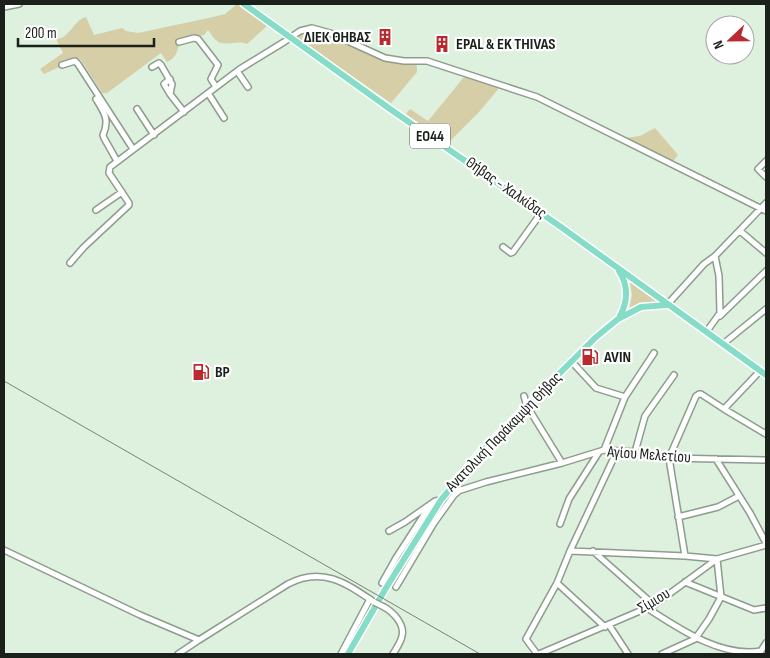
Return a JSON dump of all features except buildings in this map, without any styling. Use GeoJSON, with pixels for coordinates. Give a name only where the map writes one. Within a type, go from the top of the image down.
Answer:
{"type":"FeatureCollection","features":[{"type":"Feature","properties":{"kind":"main road","name":"Θήβας - Χαλκίδας"},"geometry":{"type":"LineString","coordinates":[[244,4],[764,372]]}},
{"type":"Feature","properties":{"kind":"main road"},"geometry":{"type":"LineString","coordinates":[[617,268],[625,284],[626,293],[625,302],[618,318]]}},
{"type":"Feature","properties":{"kind":"main road","name":"Ανατολική Παράκαμψη Θήβας"},"geometry":{"type":"LineString","coordinates":[[348,654],[441,500],[477,456],[618,318],[641,307],[667,305]]}},
{"type":"Feature","properties":{"kind":"street"},"geometry":{"type":"LineString","coordinates":[[4,7],[19,4]]}},
{"type":"Feature","properties":{"kind":"street"},"geometry":{"type":"LineString","coordinates":[[70,263],[84,247],[129,205],[109,170],[117,162],[236,71],[306,29],[322,30],[385,58],[404,61],[427,61],[523,92],[558,107],[764,209]]}},
{"type":"Feature","properties":{"kind":"street"},"geometry":{"type":"LineString","coordinates":[[179,42],[194,38],[198,39],[218,65],[211,79],[216,87]]}},
{"type":"Feature","properties":{"kind":"street"},"geometry":{"type":"LineString","coordinates":[[62,65],[75,61],[106,118],[107,126],[103,135],[117,162]]}},
{"type":"Feature","properties":{"kind":"street"},"geometry":{"type":"LineString","coordinates":[[152,67],[159,63],[170,80],[164,84],[184,112]]}},
{"type":"Feature","properties":{"kind":"street"},"geometry":{"type":"LineString","coordinates":[[236,71],[248,87]]}},
{"type":"Feature","properties":{"kind":"street"},"geometry":{"type":"LineString","coordinates":[[208,93],[224,118]]}},
{"type":"Feature","properties":{"kind":"street"},"geometry":{"type":"LineString","coordinates":[[96,99],[133,149]]}},
{"type":"Feature","properties":{"kind":"street"},"geometry":{"type":"LineString","coordinates":[[136,109],[154,135]]}},
{"type":"Feature","properties":{"kind":"street"},"geometry":{"type":"LineString","coordinates":[[766,161],[758,170],[766,177]]}},
{"type":"Feature","properties":{"kind":"street"},"geometry":{"type":"LineString","coordinates":[[96,210],[122,192]]}},
{"type":"Feature","properties":{"kind":"street"},"geometry":{"type":"LineString","coordinates":[[667,305],[704,264],[715,256],[764,209],[766,203]]}},
{"type":"Feature","properties":{"kind":"street"},"geometry":{"type":"LineString","coordinates":[[503,247],[513,252],[542,214]]}},
{"type":"Feature","properties":{"kind":"street"},"geometry":{"type":"LineString","coordinates":[[740,230],[766,253]]}},
{"type":"Feature","properties":{"kind":"street"},"geometry":{"type":"LineString","coordinates":[[715,256],[721,301],[719,316]]}},
{"type":"Feature","properties":{"kind":"street"},"geometry":{"type":"LineString","coordinates":[[707,331],[719,316],[766,271]]}},
{"type":"Feature","properties":{"kind":"street"},"geometry":{"type":"LineString","coordinates":[[723,344],[766,309]]}},
{"type":"Feature","properties":{"kind":"street"},"geometry":{"type":"LineString","coordinates":[[560,524],[569,499],[602,451],[625,396],[654,352]]}},
{"type":"Feature","properties":{"kind":"street"},"geometry":{"type":"LineString","coordinates":[[572,362],[596,388],[625,396]]}},
{"type":"Feature","properties":{"kind":"street"},"geometry":{"type":"LineString","coordinates":[[724,409],[764,372]]}},
{"type":"Feature","properties":{"kind":"street"},"geometry":{"type":"LineString","coordinates":[[635,452],[645,416],[674,375]]}},
{"type":"Feature","properties":{"kind":"street"},"geometry":{"type":"LineString","coordinates":[[685,556],[669,458],[696,396],[701,394],[766,434]]}},
{"type":"Feature","properties":{"kind":"street"},"geometry":{"type":"LineString","coordinates":[[524,396],[562,463]]}},
{"type":"Feature","properties":{"kind":"street","name":"Αγίου Μελετίου"},"geometry":{"type":"LineString","coordinates":[[447,492],[461,490],[602,451],[635,452],[669,458],[766,460]]}},
{"type":"Feature","properties":{"kind":"street"},"geometry":{"type":"LineString","coordinates":[[538,654],[526,639],[557,583],[617,451]]}},
{"type":"Feature","properties":{"kind":"street"},"geometry":{"type":"LineString","coordinates":[[716,459],[766,544]]}},
{"type":"Feature","properties":{"kind":"street"},"geometry":{"type":"LineString","coordinates":[[396,587],[434,523],[450,500],[461,490]]}},
{"type":"Feature","properties":{"kind":"street"},"geometry":{"type":"LineString","coordinates":[[678,517],[718,507],[738,496]]}},
{"type":"Feature","properties":{"kind":"street"},"geometry":{"type":"LineString","coordinates":[[389,531],[431,504],[441,500]]}},
{"type":"Feature","properties":{"kind":"street"},"geometry":{"type":"LineString","coordinates":[[382,583],[431,504]]}},
{"type":"Feature","properties":{"kind":"street","name":"Σίμιου"},"geometry":{"type":"LineString","coordinates":[[538,654],[654,605],[717,559],[766,544]]}},
{"type":"Feature","properties":{"kind":"street"},"geometry":{"type":"LineString","coordinates":[[4,550],[140,615],[199,640]]}},
{"type":"Feature","properties":{"kind":"street"},"geometry":{"type":"LineString","coordinates":[[570,551],[717,559],[721,597],[709,619],[695,639],[662,654]]}},
{"type":"Feature","properties":{"kind":"street"},"geometry":{"type":"LineString","coordinates":[[593,551],[654,605]]}},
{"type":"Feature","properties":{"kind":"street"},"geometry":{"type":"LineString","coordinates":[[178,654],[288,584],[302,578],[321,575],[341,582],[393,614],[400,623],[402,630],[402,636],[393,654]]}},
{"type":"Feature","properties":{"kind":"street"},"geometry":{"type":"LineString","coordinates":[[685,582],[754,610],[766,608]]}},
{"type":"Feature","properties":{"kind":"street"},"geometry":{"type":"LineString","coordinates":[[557,583],[607,626],[628,654]]}},
{"type":"Feature","properties":{"kind":"street"},"geometry":{"type":"LineString","coordinates":[[341,654],[372,600]]}},
{"type":"Feature","properties":{"kind":"street"},"geometry":{"type":"LineString","coordinates":[[646,608],[695,639],[712,647],[730,652],[760,653],[766,643]]}},
{"type":"Feature","properties":{"kind":"shaded area"},"geometry":{"type":"Polygon","coordinates":[[[237,4],[267,26],[247,44],[219,42],[208,30],[204,35],[181,40],[177,53],[171,60],[167,62],[161,53],[107,93],[102,93],[81,60],[77,59],[44,74],[40,69],[63,53],[56,39],[65,36],[78,22],[86,17],[94,35],[122,28],[126,31],[138,33],[225,14],[237,4]]]}},
{"type":"Feature","properties":{"kind":"shaded area"},"geometry":{"type":"Polygon","coordinates":[[[311,31],[329,36],[383,60],[416,64],[417,72],[391,103],[295,37],[311,31]]]}},
{"type":"Feature","properties":{"kind":"shaded area"},"geometry":{"type":"Polygon","coordinates":[[[464,77],[500,87],[479,112],[447,144],[406,114],[410,109],[428,121],[464,77]]]}},
{"type":"Feature","properties":{"kind":"shaded area"},"geometry":{"type":"Polygon","coordinates":[[[655,128],[678,155],[673,161],[625,138],[640,136],[655,128]]]}},
{"type":"Feature","properties":{"kind":"shaded area"},"geometry":{"type":"Polygon","coordinates":[[[630,281],[659,303],[644,303],[629,310],[632,295],[630,281]]]}},
{"type":"Feature","properties":{"kind":"railway"},"geometry":{"type":"LineString","coordinates":[[4,381],[480,654]]}},
{"type":"Feature","properties":{"kind":"place","name":"ΔΙΕΚ ΘΗΒΑΣ"},"geometry":{"type":"Point","coordinates":[385,37]}},
{"type":"Feature","properties":{"kind":"place","name":"EPAL & EK THIVAS"},"geometry":{"type":"Point","coordinates":[442,44]}},
{"type":"Feature","properties":{"kind":"place","name":"AVIN"},"geometry":{"type":"Point","coordinates":[590,357]}},
{"type":"Feature","properties":{"kind":"place","name":"BP"},"geometry":{"type":"Point","coordinates":[201,372]}}]}
